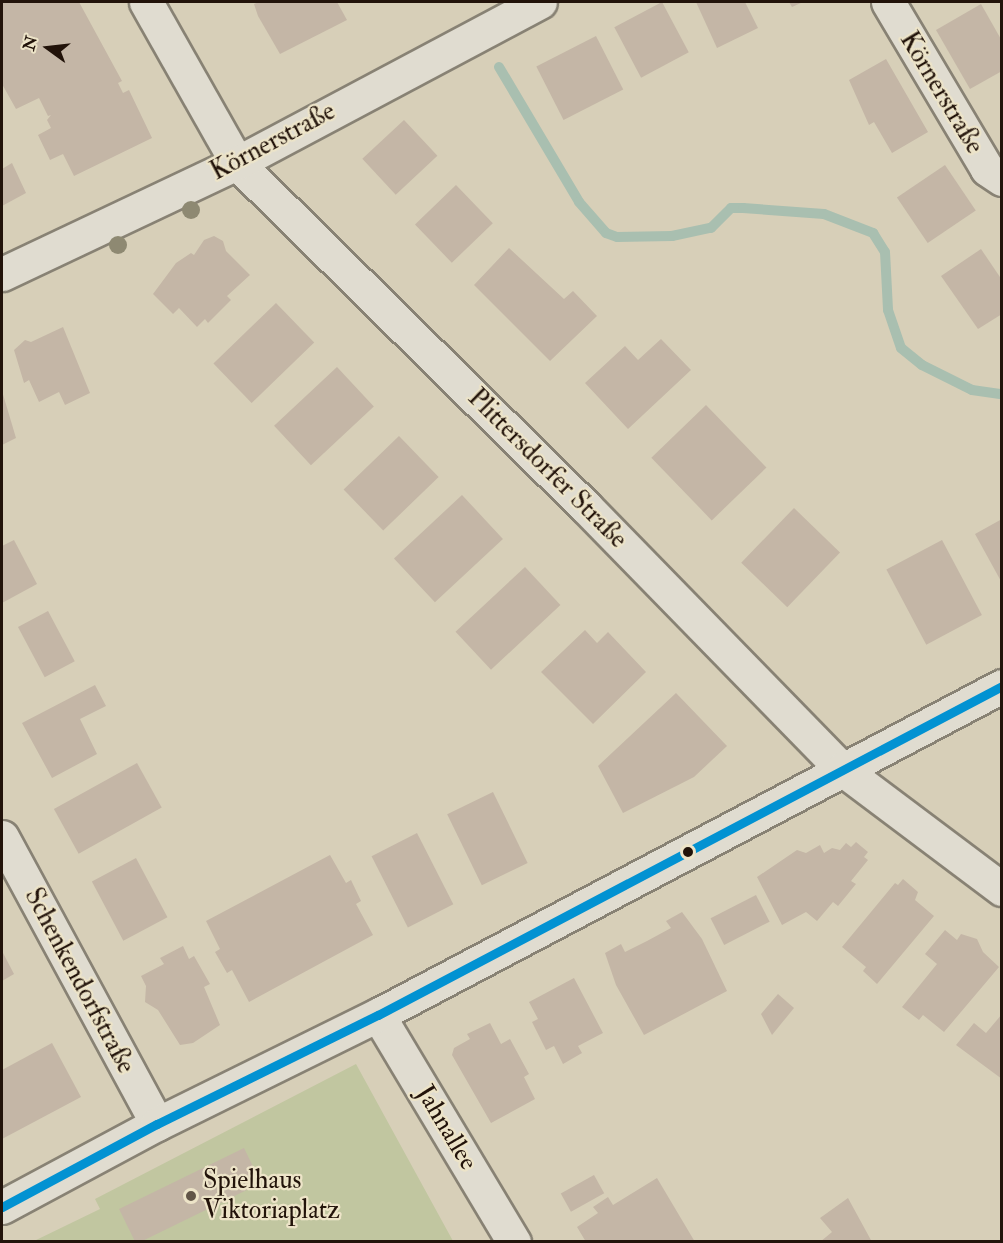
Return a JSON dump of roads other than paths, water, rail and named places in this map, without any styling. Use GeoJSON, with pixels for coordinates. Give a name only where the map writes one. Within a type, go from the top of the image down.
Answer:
{"type":"FeatureCollection","features":[{"type":"Feature","properties":{"kind":"street","name":"Plittersdorfer Straße"},"geometry":{"type":"LineString","coordinates":[[146,2],[237,163],[586,507],[842,769],[1002,889]]}},
{"type":"Feature","properties":{"kind":"street","name":"Körnerstraße"},"geometry":{"type":"LineString","coordinates":[[2,274],[237,163],[540,2]]}},
{"type":"Feature","properties":{"kind":"street","name":"Körnerstraße"},"geometry":{"type":"LineString","coordinates":[[888,2],[987,169],[1002,179]]}},
{"type":"Feature","properties":{"kind":"street"},"geometry":{"type":"LineString","coordinates":[[2,1207],[157,1124],[378,1015],[1002,686]]}},
{"type":"Feature","properties":{"kind":"street","name":"Schenkendorfstraße"},"geometry":{"type":"LineString","coordinates":[[2,837],[157,1124]]}},
{"type":"Feature","properties":{"kind":"street","name":"Jahnallee"},"geometry":{"type":"LineString","coordinates":[[378,1015],[514,1242]]}},
{"type":"Feature","properties":{"kind":"waterway"},"geometry":{"type":"LineString","coordinates":[[499,67],[579,202],[606,233],[617,237],[672,236],[711,228],[731,208],[824,214],[873,233],[885,252],[888,310],[901,348],[922,365],[972,390],[1002,394]]}},
{"type":"Feature","properties":{"kind":"place","name":"Spielhaus Viktoriaplatz"},"geometry":{"type":"Point","coordinates":[191,1196]}}]}
